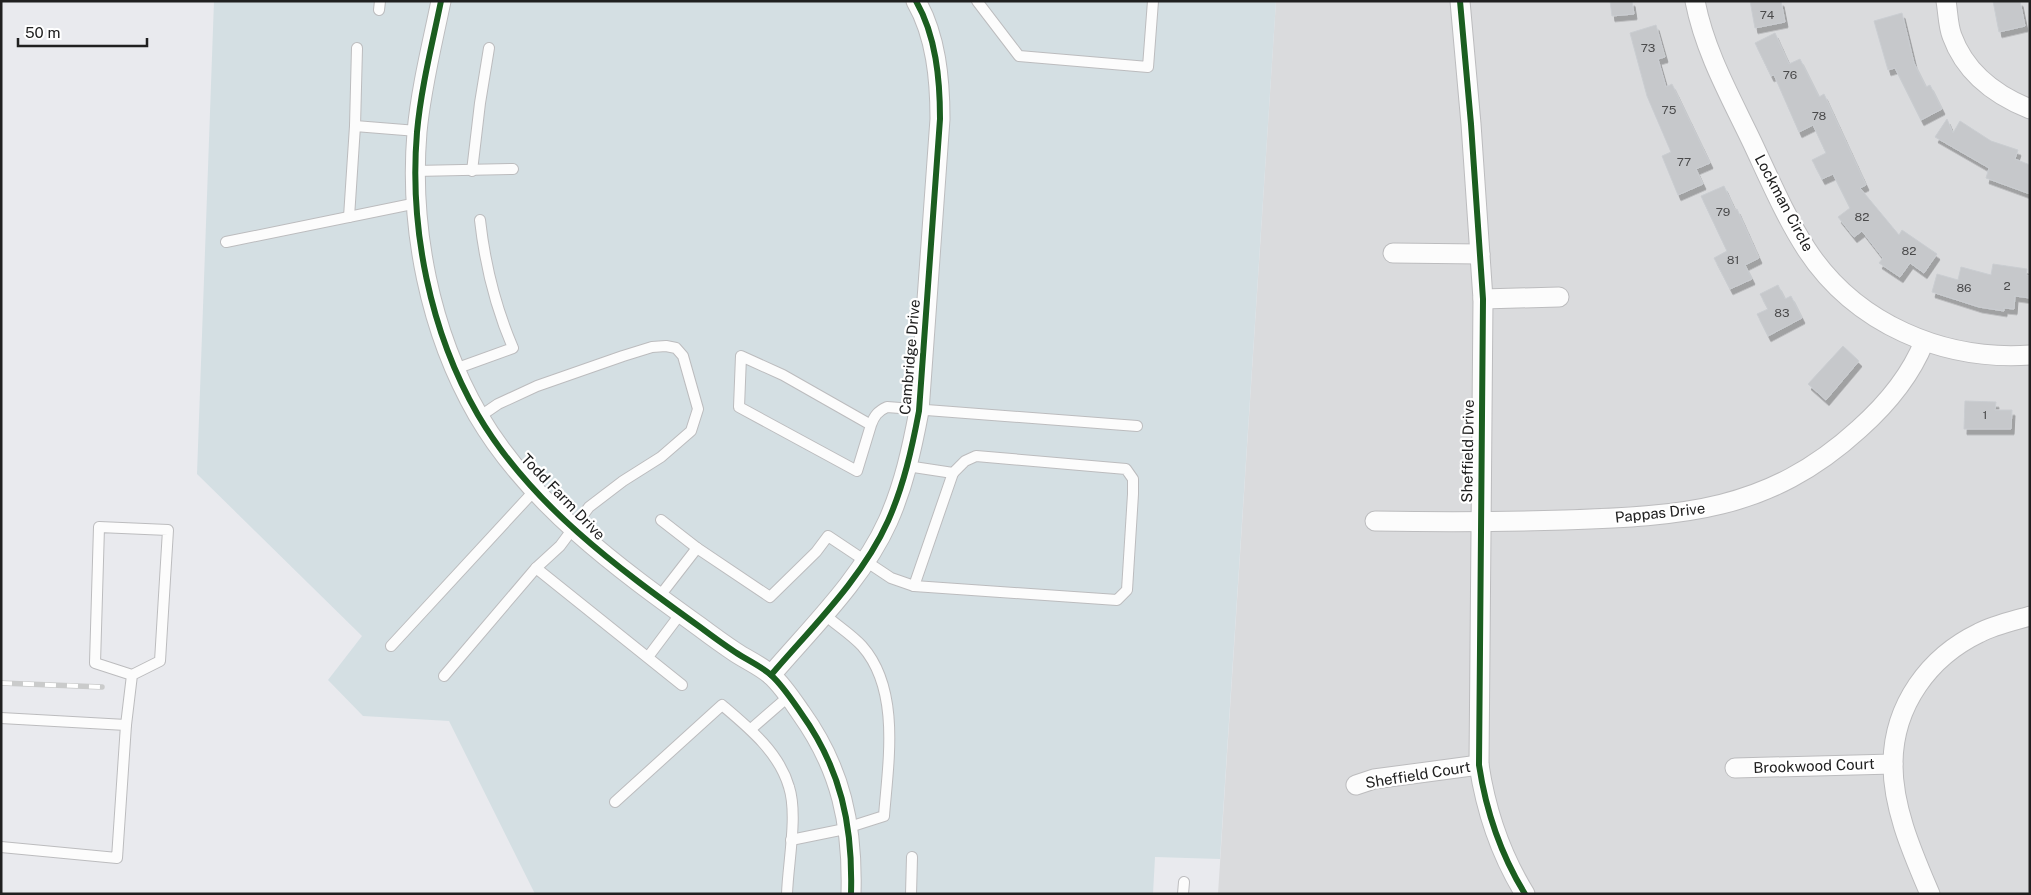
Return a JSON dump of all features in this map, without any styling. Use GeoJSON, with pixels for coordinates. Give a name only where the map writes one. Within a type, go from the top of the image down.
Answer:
{"type":"FeatureCollection","features":[{"type":"Feature","properties":{"kind":"street","name":"Todd Farm Drive"},"geometry":{"type":"LineString","coordinates":[[441,1],[417,130],[416,204],[430,292],[444,341],[456,369],[479,417],[506,456],[535,490],[594,547],[659,597],[770,675],[789,696],[814,731],[828,757],[841,792],[849,828],[850,894]]}},
{"type":"Feature","properties":{"kind":"street","name":"Cambridge Drive"},"geometry":{"type":"LineString","coordinates":[[770,675],[824,614],[866,560],[887,522],[907,466],[919,411],[940,119],[940,88],[926,23],[916,1]]}},
{"type":"Feature","properties":{"kind":"street","name":"Sheffield Drive"},"geometry":{"type":"LineString","coordinates":[[1460,1],[1483,299],[1479,765],[1491,820],[1505,855],[1525,894]]}},
{"type":"Feature","properties":{"kind":"street","name":"Lockman Circle"},"geometry":{"type":"LineString","coordinates":[[1695,1],[1703,35],[1718,73],[1779,198],[1808,250],[1842,291],[1882,320],[1924,342],[1945,349],[1967,353],[2030,355]]}},
{"type":"Feature","properties":{"kind":"street"},"geometry":{"type":"LineString","coordinates":[[1946,1],[1951,36],[1968,68],[1995,92],[2030,109]]}},
{"type":"Feature","properties":{"kind":"street"},"geometry":{"type":"LineString","coordinates":[[1392,253],[1429,255],[1480,254]]}},
{"type":"Feature","properties":{"kind":"street"},"geometry":{"type":"LineString","coordinates":[[1483,299],[1559,297]]}},
{"type":"Feature","properties":{"kind":"street","name":"Pappas Drive"},"geometry":{"type":"LineString","coordinates":[[1375,521],[1480,522],[1629,518],[1674,514],[1721,505],[1767,490],[1813,465],[1839,448],[1868,421],[1907,377],[1924,342]]}},
{"type":"Feature","properties":{"kind":"street"},"geometry":{"type":"LineString","coordinates":[[1930,894],[1911,846],[1902,815],[1893,764],[1898,725],[1905,707],[1934,663],[1980,632],[2030,616]]}},
{"type":"Feature","properties":{"kind":"street","name":"Brookwood Court"},"geometry":{"type":"LineString","coordinates":[[1735,768],[1893,764]]}},
{"type":"Feature","properties":{"kind":"street","name":"Sheffield Court"},"geometry":{"type":"LineString","coordinates":[[1356,785],[1391,776],[1479,765]]}},
{"type":"Feature","properties":{"kind":"lane"},"geometry":{"type":"LineString","coordinates":[[977,1],[1019,56],[1148,67],[1153,1]]}},
{"type":"Feature","properties":{"kind":"lane"},"geometry":{"type":"LineString","coordinates":[[349,217],[355,126],[357,48]]}},
{"type":"Feature","properties":{"kind":"lane"},"geometry":{"type":"LineString","coordinates":[[472,171],[489,48]]}},
{"type":"Feature","properties":{"kind":"lane"},"geometry":{"type":"LineString","coordinates":[[355,126],[417,130]]}},
{"type":"Feature","properties":{"kind":"lane"},"geometry":{"type":"LineString","coordinates":[[415,172],[513,169]]}},
{"type":"Feature","properties":{"kind":"lane"},"geometry":{"type":"LineString","coordinates":[[226,242],[416,204]]}},
{"type":"Feature","properties":{"kind":"lane"},"geometry":{"type":"LineString","coordinates":[[456,369],[513,348],[498,311],[484,261],[480,220]]}},
{"type":"Feature","properties":{"kind":"lane"},"geometry":{"type":"LineString","coordinates":[[444,676],[536,568],[560,546],[580,518],[596,501],[661,457],[691,431],[698,409],[683,356],[676,348],[666,346],[633,353],[537,386],[498,404],[479,417]]}},
{"type":"Feature","properties":{"kind":"lane"},"geometry":{"type":"LineString","coordinates":[[871,425],[783,375],[741,356],[739,407],[856,471],[871,425],[878,411],[886,407],[1137,426]]}},
{"type":"Feature","properties":{"kind":"lane"},"geometry":{"type":"LineString","coordinates":[[661,520],[697,548],[770,597],[816,552],[828,536],[891,578],[914,586],[1116,600],[1127,590],[1133,479],[1126,469],[976,456],[965,461],[953,473],[914,586]]}},
{"type":"Feature","properties":{"kind":"lane"},"geometry":{"type":"LineString","coordinates":[[907,466],[953,473]]}},
{"type":"Feature","properties":{"kind":"lane"},"geometry":{"type":"LineString","coordinates":[[391,646],[535,490]]}},
{"type":"Feature","properties":{"kind":"lane"},"geometry":{"type":"LineString","coordinates":[[99,527],[168,530],[160,661],[132,675],[95,663],[99,527]]}},
{"type":"Feature","properties":{"kind":"lane"},"geometry":{"type":"LineString","coordinates":[[659,597],[697,548]]}},
{"type":"Feature","properties":{"kind":"lane"},"geometry":{"type":"LineString","coordinates":[[536,568],[682,685]]}},
{"type":"Feature","properties":{"kind":"lane"},"geometry":{"type":"LineString","coordinates":[[648,657],[681,613]]}},
{"type":"Feature","properties":{"kind":"lane"},"geometry":{"type":"LineString","coordinates":[[791,840],[849,828],[884,816],[889,748],[887,713],[882,684],[873,662],[862,646],[824,614]]}},
{"type":"Feature","properties":{"kind":"lane"},"geometry":{"type":"LineString","coordinates":[[1,848],[117,858],[126,725],[132,675]]}},
{"type":"Feature","properties":{"kind":"lane"},"geometry":{"type":"LineString","coordinates":[[751,729],[789,696]]}},
{"type":"Feature","properties":{"kind":"lane"},"geometry":{"type":"LineString","coordinates":[[615,802],[722,705],[751,729],[781,769],[789,787],[792,804],[787,894]]}},
{"type":"Feature","properties":{"kind":"lane"},"geometry":{"type":"LineString","coordinates":[[1,718],[126,725]]}},
{"type":"Feature","properties":{"kind":"lane"},"geometry":{"type":"LineString","coordinates":[[911,894],[912,857]]}},
{"type":"Feature","properties":{"kind":"lane"},"geometry":{"type":"LineString","coordinates":[[1183,894],[1184,882]]}},
{"type":"Feature","properties":{"kind":"shaded area"},"geometry":{"type":"Polygon","coordinates":[[[214,1],[1276,1],[1220,859],[1155,857],[1153,894],[535,894],[449,721],[363,716],[328,680],[362,636],[197,474],[214,1]]]}},
{"type":"Feature","properties":{"kind":"shaded area"},"geometry":{"type":"Polygon","coordinates":[[[1276,1],[2030,1],[2030,894],[1218,894],[1276,1]]]}},
{"type":"Feature","properties":{"kind":"building"},"geometry":{"type":"Polygon","coordinates":[[[1610,1],[1632,1],[1634,14],[1612,16],[1610,1]]]}},
{"type":"Feature","properties":{"kind":"building"},"geometry":{"type":"Polygon","coordinates":[[[1750,1],[1781,1],[1785,22],[1755,28],[1750,1]]]}},
{"type":"Feature","properties":{"kind":"building"},"geometry":{"type":"Polygon","coordinates":[[[1993,1],[2020,1],[2025,26],[1999,32],[1993,1]]]}},
{"type":"Feature","properties":{"kind":"building"},"geometry":{"type":"Polygon","coordinates":[[[1902,13],[1914,63],[1926,87],[1930,85],[1942,109],[1921,120],[1895,68],[1888,70],[1874,21],[1902,13]]]}},
{"type":"Feature","properties":{"kind":"building"},"geometry":{"type":"Polygon","coordinates":[[[1656,25],[1665,57],[1658,59],[1666,87],[1672,84],[1710,163],[1696,169],[1703,184],[1678,195],[1662,156],[1671,152],[1647,96],[1630,33],[1656,25]]]}},
{"type":"Feature","properties":{"kind":"building"},"geometry":{"type":"Polygon","coordinates":[[[1775,33],[1789,64],[1800,59],[1819,97],[1824,94],[1866,185],[1860,188],[1899,235],[1902,230],[1937,254],[1924,273],[1910,263],[1900,277],[1879,263],[1883,258],[1862,231],[1854,237],[1838,217],[1850,208],[1833,174],[1822,179],[1812,160],[1826,153],[1813,125],[1799,132],[1774,75],[1771,76],[1755,43],[1775,33]]]}},
{"type":"Feature","properties":{"kind":"building"},"geometry":{"type":"Polygon","coordinates":[[[1947,119],[1953,133],[1960,121],[1991,141],[2018,150],[2015,159],[2030,165],[2030,194],[1986,178],[1989,168],[1935,137],[1947,119]]]}},
{"type":"Feature","properties":{"kind":"building"},"geometry":{"type":"Polygon","coordinates":[[[1724,186],[1735,210],[1737,209],[1759,258],[1745,265],[1752,279],[1730,289],[1714,258],[1727,251],[1701,196],[1724,186]]]}},
{"type":"Feature","properties":{"kind":"building"},"geometry":{"type":"Polygon","coordinates":[[[1993,264],[2027,269],[2026,275],[2030,276],[2030,298],[2015,296],[2014,309],[2004,308],[2004,311],[1979,307],[1932,292],[1937,274],[1958,280],[1961,267],[1991,275],[1993,264]]]}},
{"type":"Feature","properties":{"kind":"building"},"geometry":{"type":"Polygon","coordinates":[[[1778,285],[1785,299],[1791,296],[1802,318],[1768,336],[1757,314],[1768,309],[1760,294],[1778,285]]]}},
{"type":"Feature","properties":{"kind":"building"},"geometry":{"type":"Polygon","coordinates":[[[1843,346],[1859,361],[1826,400],[1808,384],[1843,346]]]}},
{"type":"Feature","properties":{"kind":"building"},"geometry":{"type":"Polygon","coordinates":[[[1965,401],[1996,402],[1995,410],[2012,410],[2011,429],[1964,429],[1965,401]]]}},
{"type":"Feature","properties":{"kind":"railway"},"geometry":{"type":"LineString","coordinates":[[1,683],[102,687]]}},
{"type":"Feature","properties":{"kind":"cycle path"},"geometry":{"type":"LineString","coordinates":[[441,1],[421,99],[415,168],[416,205],[426,278],[435,314],[461,383],[478,415],[499,447],[549,506],[638,582],[735,652],[767,672],[787,693],[815,734],[835,777],[847,821],[850,844],[851,894]]}},
{"type":"Feature","properties":{"kind":"cycle path"},"geometry":{"type":"LineString","coordinates":[[771,675],[835,602],[865,563],[888,521],[899,494],[913,439],[919,411],[940,119],[936,58],[923,14],[916,1]]}},
{"type":"Feature","properties":{"kind":"cycle path"},"geometry":{"type":"LineString","coordinates":[[1460,1],[1471,124],[1483,299],[1479,765],[1490,816],[1509,864],[1525,894]]}}]}
